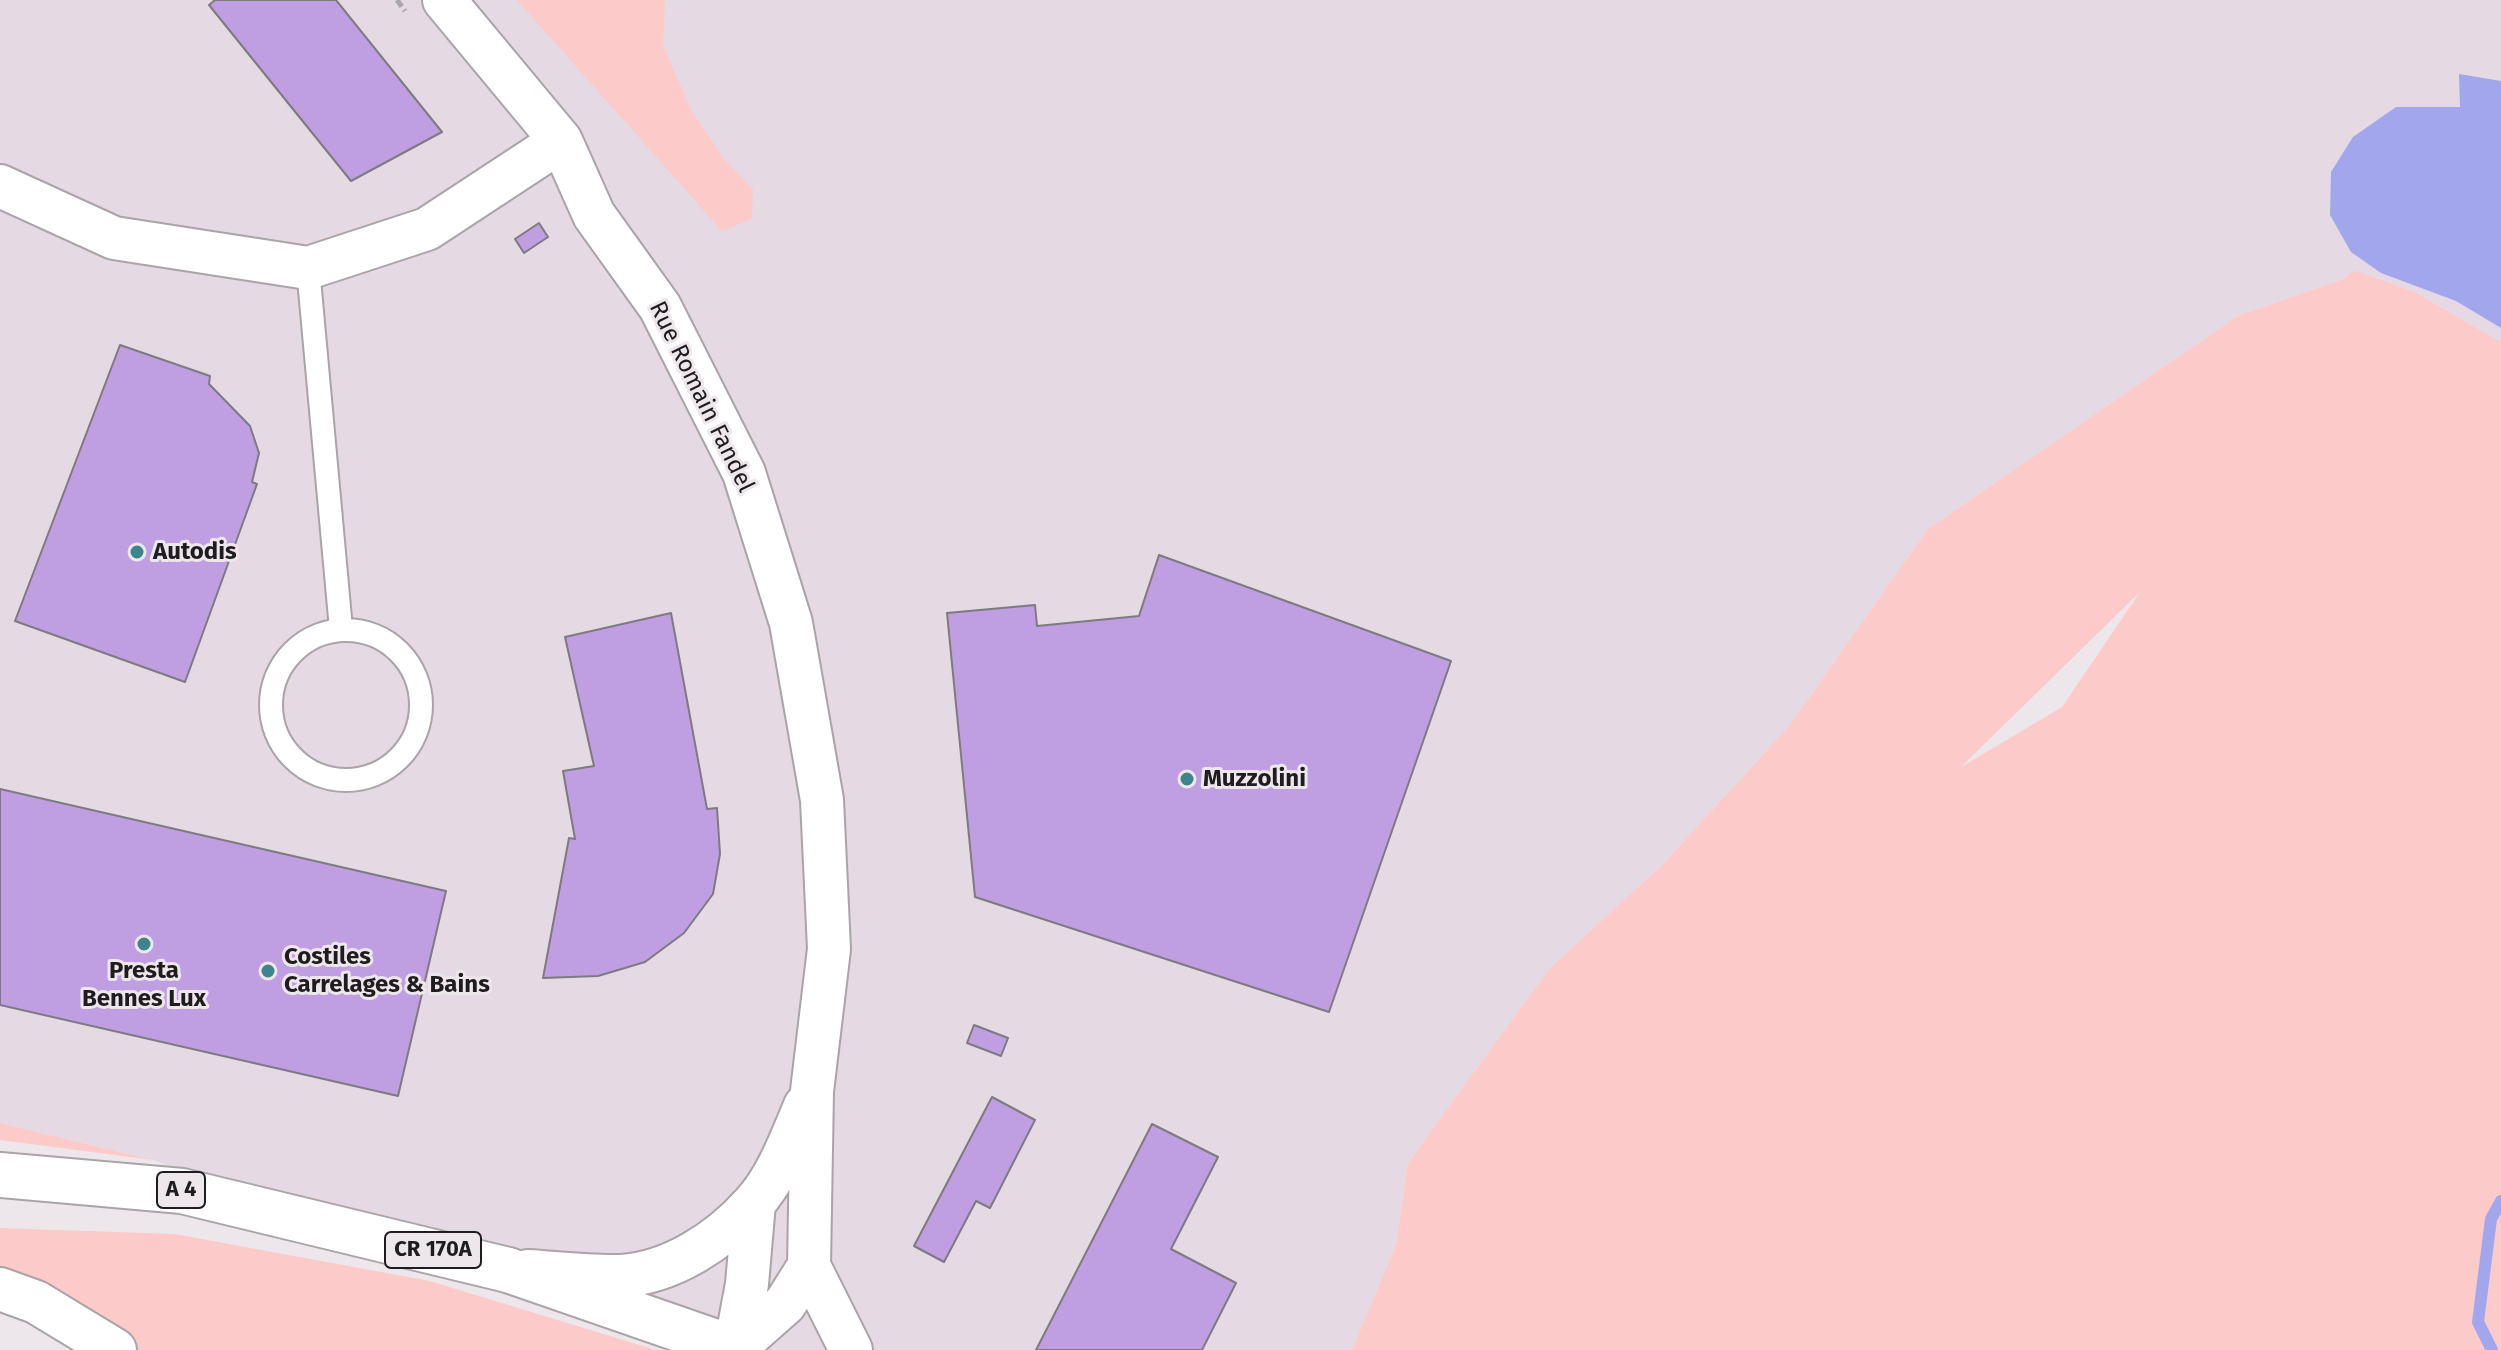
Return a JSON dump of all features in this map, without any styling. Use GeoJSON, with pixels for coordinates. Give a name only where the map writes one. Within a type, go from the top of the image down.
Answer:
{"type":"FeatureCollection","features":[{"type":"Feature","properties":{"kind":"main road","name":"A 4"},"geometry":{"type":"LineString","coordinates":[[3,1183],[182,1191],[358,1232]]}},
{"type":"Feature","properties":{"kind":"main road","name":"CR 170A"},"geometry":{"type":"LineString","coordinates":[[358,1232],[508,1270],[737,1349]]}},
{"type":"Feature","properties":{"kind":"street","name":"Rue Romain Fandel"},"geometry":{"type":"LineString","coordinates":[[429,11],[561,141],[594,215],[660,307],[744,473],[791,623],[822,800],[829,949],[812,1091],[809,1266],[851,1350]]}},
{"type":"Feature","properties":{"kind":"street"},"geometry":{"type":"LineString","coordinates":[[0,186],[114,238],[308,268],[427,229],[561,141]]}},
{"type":"Feature","properties":{"kind":"street","name":"Rue Romain Fandel"},"geometry":{"type":"LineString","coordinates":[[508,1270],[622,1276],[668,1267],[705,1245],[754,1203],[786,1151],[812,1091]]}},
{"type":"Feature","properties":{"kind":"street","name":"Rue Romain Fandel"},"geometry":{"type":"LineString","coordinates":[[737,1349],[747,1284],[754,1203]]}},
{"type":"Feature","properties":{"kind":"street"},"geometry":{"type":"LineString","coordinates":[[737,1349],[785,1304],[809,1266]]}},
{"type":"Feature","properties":{"kind":"street"},"geometry":{"type":"LineString","coordinates":[[0,1289],[36,1302],[115,1350]]}},
{"type":"Feature","properties":{"kind":"lane"},"geometry":{"type":"LineString","coordinates":[[308,268],[341,629]]}},
{"type":"Feature","properties":{"kind":"lane"},"geometry":{"type":"LineString","coordinates":[[341,629],[366,631],[389,642],[407,659],[420,694],[418,731],[405,753],[386,769],[363,779],[338,780],[314,773],[293,759],[278,740],[271,715],[271,691],[280,667],[296,647],[317,634],[341,629]]}},
{"type":"Feature","properties":{"kind":"path"},"geometry":{"type":"LineString","coordinates":[[397,0],[429,11]]}},
{"type":"Feature","properties":{"kind":"shaded area"},"geometry":{"type":"Polygon","coordinates":[[[0,0],[2501,0],[2501,342],[2415,292],[2354,270],[2343,279],[2238,316],[1928,529],[1790,725],[1663,864],[1550,968],[1408,1163],[1396,1245],[1352,1350],[739,1350],[358,1232],[153,1160],[0,1123],[0,0]]]}},
{"type":"Feature","properties":{"kind":"shaded area"},"geometry":{"type":"Polygon","coordinates":[[[517,0],[665,0],[663,45],[691,110],[725,160],[753,189],[752,219],[722,231],[517,0]]]}},
{"type":"Feature","properties":{"kind":"shaded area"},"geometry":{"type":"Polygon","coordinates":[[[2354,270],[2415,292],[2501,342],[2501,1350],[1352,1350],[1396,1245],[1408,1163],[1550,968],[1663,864],[1790,725],[1928,529],[2238,316],[2343,279],[2354,270]],[[2140,592],[1963,766],[2062,707],[2140,592]]]}},
{"type":"Feature","properties":{"kind":"shaded area"},"geometry":{"type":"Polygon","coordinates":[[[0,1123],[153,1160],[0,1140],[0,1123]]]}},
{"type":"Feature","properties":{"kind":"shaded area"},"geometry":{"type":"Polygon","coordinates":[[[0,1228],[175,1234],[430,1281],[656,1350],[115,1350],[0,1274],[0,1228]]]}},
{"type":"Feature","properties":{"kind":"water"},"geometry":{"type":"Polygon","coordinates":[[[2459,74],[2501,81],[2501,328],[2456,301],[2381,273],[2351,252],[2330,215],[2331,172],[2353,137],[2396,107],[2460,107],[2459,74]]]}},
{"type":"Feature","properties":{"kind":"building"},"geometry":{"type":"Polygon","coordinates":[[[215,0],[336,0],[442,132],[351,181],[209,5],[215,0]]]}},
{"type":"Feature","properties":{"kind":"building"},"geometry":{"type":"Polygon","coordinates":[[[539,223],[548,237],[524,253],[515,239],[539,223]]]}},
{"type":"Feature","properties":{"kind":"building","name":"Autodis"},"geometry":{"type":"Polygon","coordinates":[[[120,345],[210,376],[209,384],[250,426],[259,453],[252,482],[257,484],[185,682],[15,621],[120,345]]]}},
{"type":"Feature","properties":{"kind":"building","name":"Muzzolini"},"geometry":{"type":"Polygon","coordinates":[[[1159,555],[1451,661],[1329,1012],[975,897],[947,613],[1035,605],[1037,626],[1139,616],[1159,555]]]}},
{"type":"Feature","properties":{"kind":"building"},"geometry":{"type":"Polygon","coordinates":[[[671,613],[707,809],[717,808],[720,854],[713,894],[684,933],[645,962],[598,976],[543,978],[569,838],[575,839],[563,771],[594,766],[565,637],[671,613]]]}},
{"type":"Feature","properties":{"kind":"building"},"geometry":{"type":"Polygon","coordinates":[[[0,789],[446,891],[398,1096],[0,1005],[0,789]]]}},
{"type":"Feature","properties":{"kind":"building"},"geometry":{"type":"Polygon","coordinates":[[[974,1025],[1008,1038],[1001,1056],[967,1043],[974,1025]]]}},
{"type":"Feature","properties":{"kind":"building"},"geometry":{"type":"Polygon","coordinates":[[[992,1097],[1035,1120],[990,1208],[976,1201],[944,1262],[914,1246],[992,1097]]]}},
{"type":"Feature","properties":{"kind":"building"},"geometry":{"type":"Polygon","coordinates":[[[1152,1124],[1218,1157],[1171,1249],[1236,1283],[1202,1350],[1036,1350],[1152,1124]]]}},
{"type":"Feature","properties":{"kind":"waterway"},"geometry":{"type":"LineString","coordinates":[[2492,1350],[2478,1322],[2491,1219],[2501,1201]]}},
{"type":"Feature","properties":{"kind":"place","name":"Autodis"},"geometry":{"type":"Point","coordinates":[137,552]}},
{"type":"Feature","properties":{"kind":"place","name":"Muzzolini"},"geometry":{"type":"Point","coordinates":[1187,779]}},
{"type":"Feature","properties":{"kind":"place","name":"Presta Bennes Lux"},"geometry":{"type":"Point","coordinates":[144,944]}},
{"type":"Feature","properties":{"kind":"place","name":"Costiles Carrelages & Bains"},"geometry":{"type":"Point","coordinates":[268,971]}}]}
